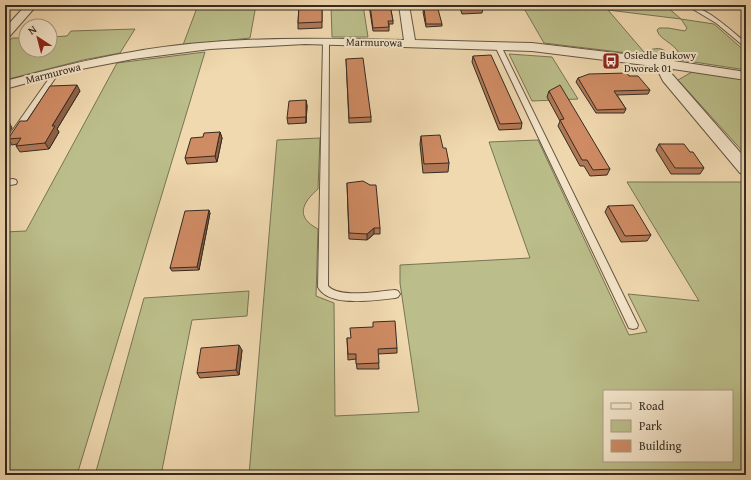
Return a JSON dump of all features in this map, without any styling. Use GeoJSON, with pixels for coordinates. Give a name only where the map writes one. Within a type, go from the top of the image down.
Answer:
{"type":"FeatureCollection","features":[{"type":"Feature","properties":{"kind":"street"},"geometry":{"type":"LineString","coordinates":[[5,35],[32,5]]}},
{"type":"Feature","properties":{"kind":"street"},"geometry":{"type":"LineString","coordinates":[[404,5],[410,43]]}},
{"type":"Feature","properties":{"kind":"street","name":"Marmurowa"},"geometry":{"type":"LineString","coordinates":[[5,85],[57,71],[133,55],[210,46],[326,42],[410,43],[539,48],[668,64],[746,76]]}},
{"type":"Feature","properties":{"kind":"street"},"geometry":{"type":"LineString","coordinates":[[668,64],[665,73],[667,78],[746,169]]}},
{"type":"Feature","properties":{"kind":"lane"},"geometry":{"type":"LineString","coordinates":[[689,5],[718,22],[746,46]]}},
{"type":"Feature","properties":{"kind":"lane"},"geometry":{"type":"LineString","coordinates":[[326,42],[322,287],[327,294],[338,297],[395,294]]}},
{"type":"Feature","properties":{"kind":"lane"},"geometry":{"type":"LineString","coordinates":[[498,46],[633,325]]}},
{"type":"Feature","properties":{"kind":"lane"},"geometry":{"type":"LineString","coordinates":[[5,146],[57,71]]}},
{"type":"Feature","properties":{"kind":"green space"},"geometry":{"type":"Polygon","coordinates":[[[198,5],[256,5],[250,38],[183,45],[198,5]]]}},
{"type":"Feature","properties":{"kind":"green space"},"geometry":{"type":"Polygon","coordinates":[[[331,5],[363,5],[368,37],[332,37],[331,5]]]}},
{"type":"Feature","properties":{"kind":"green space"},"geometry":{"type":"Polygon","coordinates":[[[522,5],[665,5],[681,19],[608,10],[644,52],[652,49],[662,49],[669,58],[544,43],[522,5]]]}},
{"type":"Feature","properties":{"kind":"green space"},"geometry":{"type":"Polygon","coordinates":[[[681,19],[714,24],[746,52],[746,70],[681,60],[680,54],[677,50],[659,34],[657,30],[659,28],[668,28],[685,31],[687,28],[681,19]]]}},
{"type":"Feature","properties":{"kind":"green space"},"geometry":{"type":"Polygon","coordinates":[[[135,29],[120,53],[83,60],[5,80],[5,46],[12,38],[18,38],[18,58],[58,58],[58,37],[67,36],[71,31],[135,29]]]}},
{"type":"Feature","properties":{"kind":"green space"},"geometry":{"type":"Polygon","coordinates":[[[205,52],[77,475],[5,475],[5,232],[26,231],[117,63],[205,52]]]}},
{"type":"Feature","properties":{"kind":"green space"},"geometry":{"type":"Polygon","coordinates":[[[509,54],[552,57],[578,99],[532,101],[509,54]]]}},
{"type":"Feature","properties":{"kind":"green space"},"geometry":{"type":"Polygon","coordinates":[[[692,72],[746,79],[746,155],[678,80],[692,72]]]}},
{"type":"Feature","properties":{"kind":"green space"},"geometry":{"type":"Polygon","coordinates":[[[320,138],[318,189],[308,199],[303,210],[306,220],[318,229],[316,296],[334,303],[335,416],[419,412],[400,283],[400,265],[530,258],[489,142],[538,140],[629,335],[647,332],[628,294],[699,301],[627,182],[745,182],[746,475],[249,475],[277,140],[320,138]]]}},
{"type":"Feature","properties":{"kind":"green space"},"geometry":{"type":"Polygon","coordinates":[[[249,291],[247,316],[192,320],[161,475],[95,475],[144,298],[249,291]]]}},
{"type":"Feature","properties":{"kind":"building"},"geometry":{"type":"Polygon","coordinates":[[[299,5],[322,5],[322,22],[298,23],[299,5]]]}},
{"type":"Feature","properties":{"kind":"building"},"geometry":{"type":"Polygon","coordinates":[[[370,5],[390,5],[393,21],[388,21],[389,27],[373,28],[370,5]]]}},
{"type":"Feature","properties":{"kind":"building"},"geometry":{"type":"Polygon","coordinates":[[[462,5],[482,5],[483,8],[463,9],[462,5]]]}},
{"type":"Feature","properties":{"kind":"building"},"geometry":{"type":"Polygon","coordinates":[[[424,9],[438,9],[442,24],[426,24],[424,9]]]}},
{"type":"Feature","properties":{"kind":"building"},"geometry":{"type":"Polygon","coordinates":[[[491,55],[522,123],[500,124],[473,56],[491,55]]]}},
{"type":"Feature","properties":{"kind":"building"},"geometry":{"type":"Polygon","coordinates":[[[363,58],[371,117],[349,118],[346,59],[363,58]]]}},
{"type":"Feature","properties":{"kind":"building"},"geometry":{"type":"Polygon","coordinates":[[[627,73],[629,76],[638,76],[650,90],[614,91],[626,109],[597,110],[578,78],[589,74],[627,73]]]}},
{"type":"Feature","properties":{"kind":"building"},"geometry":{"type":"Polygon","coordinates":[[[77,85],[52,126],[55,126],[45,143],[16,146],[21,138],[8,139],[20,121],[27,121],[50,86],[77,85]]]}},
{"type":"Feature","properties":{"kind":"building"},"geometry":{"type":"Polygon","coordinates":[[[560,85],[610,169],[593,170],[587,160],[582,160],[560,120],[564,119],[549,91],[560,85]]]}},
{"type":"Feature","properties":{"kind":"building"},"geometry":{"type":"Polygon","coordinates":[[[306,100],[306,117],[287,118],[289,101],[306,100]]]}},
{"type":"Feature","properties":{"kind":"building"},"geometry":{"type":"Polygon","coordinates":[[[220,132],[215,156],[185,158],[191,138],[203,137],[204,133],[220,132]]]}},
{"type":"Feature","properties":{"kind":"building"},"geometry":{"type":"Polygon","coordinates":[[[440,135],[443,148],[446,148],[449,163],[424,164],[421,136],[440,135]]]}},
{"type":"Feature","properties":{"kind":"building"},"geometry":{"type":"Polygon","coordinates":[[[659,144],[684,144],[690,152],[693,152],[704,168],[675,168],[659,144]]]}},
{"type":"Feature","properties":{"kind":"building"},"geometry":{"type":"Polygon","coordinates":[[[363,181],[370,185],[376,185],[380,228],[374,228],[367,234],[349,233],[347,183],[363,181]]]}},
{"type":"Feature","properties":{"kind":"building"},"geometry":{"type":"Polygon","coordinates":[[[633,205],[651,235],[625,236],[608,206],[633,205]]]}},
{"type":"Feature","properties":{"kind":"building"},"geometry":{"type":"Polygon","coordinates":[[[209,210],[197,267],[170,268],[185,211],[209,210]]]}},
{"type":"Feature","properties":{"kind":"building"},"geometry":{"type":"Polygon","coordinates":[[[395,321],[397,348],[378,349],[379,363],[356,364],[356,354],[348,354],[347,338],[351,338],[350,328],[373,327],[373,322],[395,321]]]}},
{"type":"Feature","properties":{"kind":"building"},"geometry":{"type":"Polygon","coordinates":[[[239,345],[236,370],[197,373],[201,348],[239,345]]]}},
{"type":"Feature","properties":{"kind":"place","name":"Osiedle Bukowy Dworek 01"},"geometry":{"type":"Point","coordinates":[611,61]}}]}
